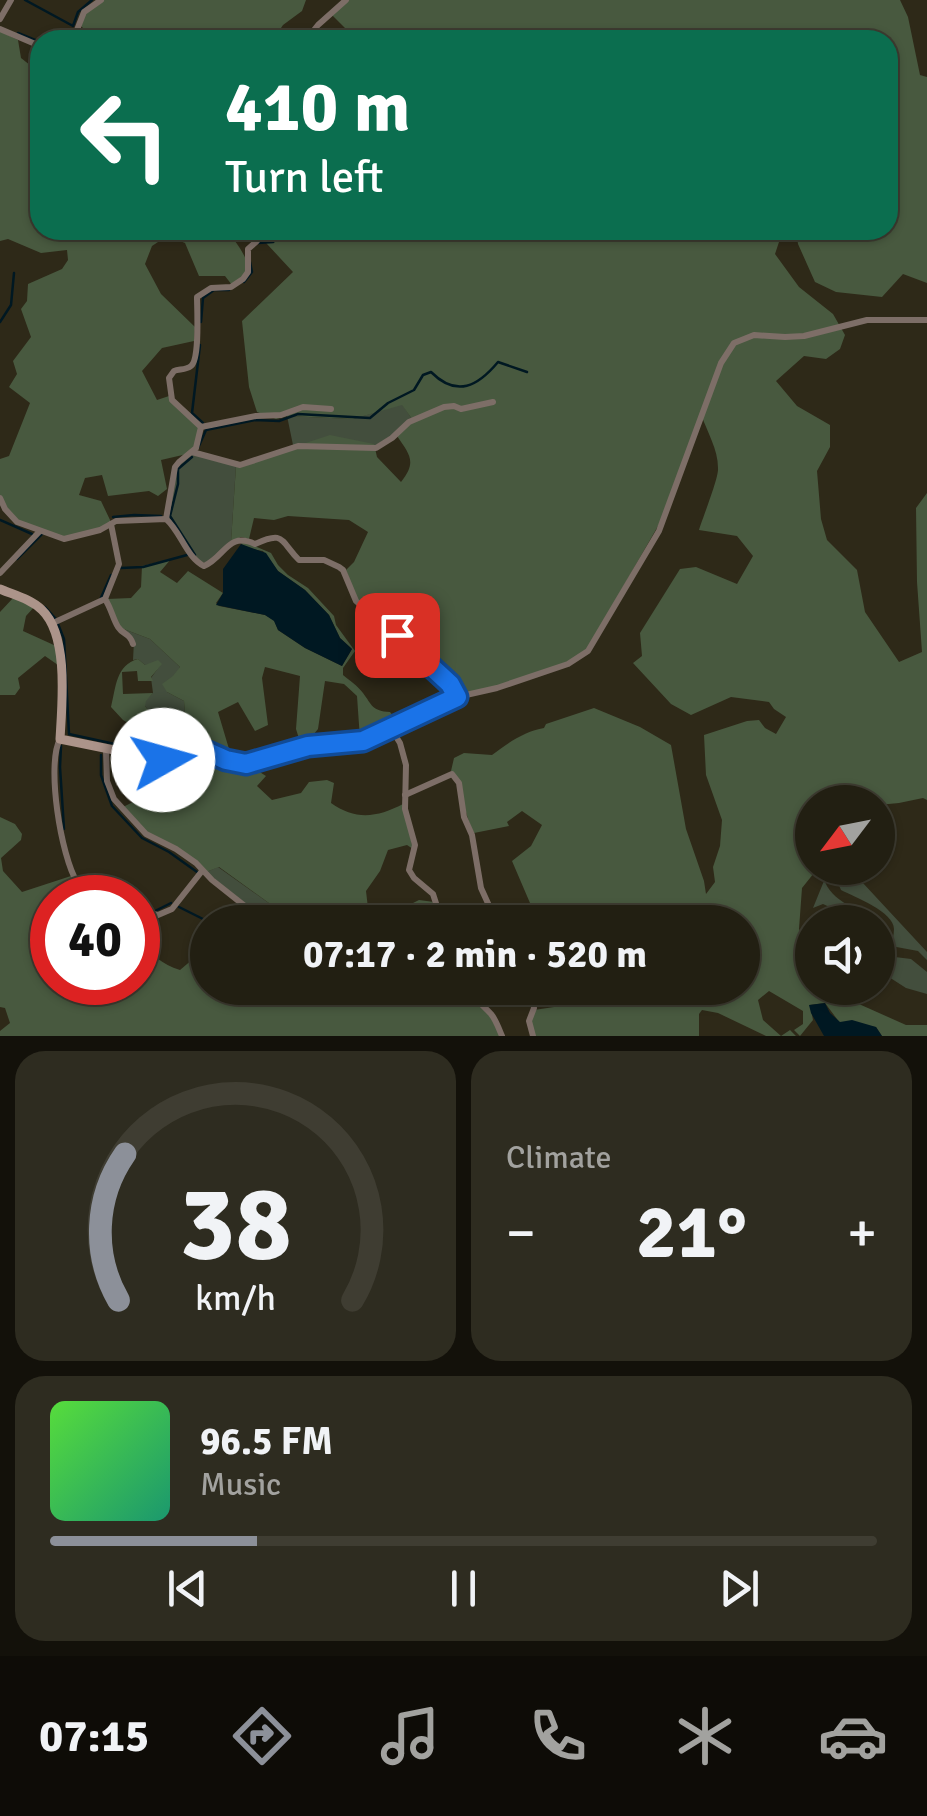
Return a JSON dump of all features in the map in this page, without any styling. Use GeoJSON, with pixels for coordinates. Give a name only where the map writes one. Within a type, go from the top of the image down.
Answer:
{"type":"FeatureCollection","features":[{"type":"Feature","properties":{"kind":"street"},"geometry":{"type":"LineString","coordinates":[[0,19],[11,0]]}},
{"type":"Feature","properties":{"kind":"street"},"geometry":{"type":"LineString","coordinates":[[77,30],[82,16],[101,0]]}},
{"type":"Feature","properties":{"kind":"street"},"geometry":{"type":"LineString","coordinates":[[314,30],[346,0]]}},
{"type":"Feature","properties":{"kind":"street"},"geometry":{"type":"LineString","coordinates":[[0,29],[30,42]]}},
{"type":"Feature","properties":{"kind":"street"},"geometry":{"type":"LineString","coordinates":[[201,427],[172,400],[169,378],[174,370],[190,368],[193,363],[198,297],[211,288],[231,287],[242,280],[248,272],[248,249],[258,241]]}},
{"type":"Feature","properties":{"kind":"street"},"geometry":{"type":"LineString","coordinates":[[60,739],[163,760],[208,752],[246,764],[308,746],[363,741],[457,697],[568,664],[588,651],[659,532],[720,363],[734,343],[754,335],[804,336],[867,320],[927,320]]}},
{"type":"Feature","properties":{"kind":"street"},"geometry":{"type":"LineString","coordinates":[[192,452],[240,465],[298,446],[376,448],[409,422],[444,407],[461,409],[493,402]]}},
{"type":"Feature","properties":{"kind":"street"},"geometry":{"type":"LineString","coordinates":[[201,427],[303,408],[331,409]]}},
{"type":"Feature","properties":{"kind":"street"},"geometry":{"type":"LineString","coordinates":[[166,518],[176,468],[196,448],[201,427]]}},
{"type":"Feature","properties":{"kind":"street"},"geometry":{"type":"LineString","coordinates":[[0,498],[16,522],[69,539],[116,521],[166,518],[201,565],[212,563],[239,540],[255,544],[274,536],[298,560],[324,560],[339,567],[346,574],[356,601],[441,674],[457,697]]}},
{"type":"Feature","properties":{"kind":"street"},"geometry":{"type":"LineString","coordinates":[[52,623],[104,599],[119,564],[111,524]]}},
{"type":"Feature","properties":{"kind":"street"},"geometry":{"type":"LineString","coordinates":[[0,574],[42,532]]}},
{"type":"Feature","properties":{"kind":"street"},"geometry":{"type":"LineString","coordinates":[[0,589],[32,602],[52,623],[59,650],[62,693],[60,739],[56,747],[61,840],[74,875]]}},
{"type":"Feature","properties":{"kind":"street"},"geometry":{"type":"LineString","coordinates":[[104,599],[118,628],[131,637],[133,644]]}},
{"type":"Feature","properties":{"kind":"street"},"geometry":{"type":"LineString","coordinates":[[390,727],[405,760],[405,810],[414,845],[409,870],[432,894],[436,905]]}},
{"type":"Feature","properties":{"kind":"street"},"geometry":{"type":"LineString","coordinates":[[106,750],[107,781],[114,799],[146,834],[176,849],[245,905]]}},
{"type":"Feature","properties":{"kind":"street"},"geometry":{"type":"LineString","coordinates":[[406,794],[455,776],[481,888],[490,905]]}},
{"type":"Feature","properties":{"kind":"street"},"geometry":{"type":"LineString","coordinates":[[160,914],[172,909],[202,871]]}},
{"type":"Feature","properties":{"kind":"street"},"geometry":{"type":"LineString","coordinates":[[481,1005],[491,1013],[502,1036]]}},
{"type":"Feature","properties":{"kind":"street"},"geometry":{"type":"LineString","coordinates":[[533,1005],[529,1021],[533,1036]]}},
{"type":"Feature","properties":{"kind":"green space"},"geometry":{"type":"Polygon","coordinates":[[[103,0],[306,0],[302,11],[280,30],[85,30],[80,25],[87,11],[103,0]]]}},
{"type":"Feature","properties":{"kind":"green space"},"geometry":{"type":"Polygon","coordinates":[[[349,0],[900,0],[908,17],[920,75],[927,77],[927,283],[903,274],[882,297],[836,292],[815,282],[797,240],[898,240],[898,30],[347,30],[332,15],[349,0]]]}},
{"type":"Feature","properties":{"kind":"green space"},"geometry":{"type":"Polygon","coordinates":[[[0,31],[18,40],[21,58],[30,65],[30,240],[161,240],[152,246],[145,264],[161,294],[195,327],[194,341],[162,348],[142,371],[157,400],[169,396],[199,426],[194,450],[161,460],[167,489],[158,496],[149,491],[108,496],[102,475],[85,478],[79,495],[101,501],[111,522],[100,529],[65,538],[21,523],[0,495],[0,459],[9,456],[30,403],[9,387],[17,374],[13,361],[31,337],[21,309],[27,301],[28,284],[62,269],[68,260],[67,250],[41,253],[8,239],[0,241],[0,31]]]}},
{"type":"Feature","properties":{"kind":"green space"},"geometry":{"type":"Polygon","coordinates":[[[177,240],[234,240],[247,264],[245,274],[232,285],[225,276],[199,276],[185,243],[177,240]]]}},
{"type":"Feature","properties":{"kind":"green space"},"geometry":{"type":"Polygon","coordinates":[[[263,240],[780,240],[775,254],[799,287],[833,314],[845,335],[840,349],[826,359],[804,356],[776,381],[797,406],[830,425],[830,447],[817,471],[827,540],[857,570],[865,612],[899,662],[922,652],[916,508],[927,493],[927,800],[895,803],[895,785],[795,785],[795,885],[804,885],[801,905],[795,905],[795,1005],[810,1005],[813,1020],[800,1036],[794,1030],[803,1024],[803,1011],[769,991],[760,998],[760,905],[530,905],[512,861],[531,846],[542,825],[522,811],[507,822],[509,826],[474,833],[451,771],[454,758],[464,753],[492,755],[546,724],[594,708],[640,727],[671,745],[686,829],[706,894],[715,882],[713,867],[722,820],[706,775],[704,735],[759,720],[776,734],[786,717],[769,702],[731,697],[691,715],[671,704],[633,663],[642,656],[640,633],[680,569],[696,567],[737,584],[753,556],[737,536],[699,530],[718,468],[701,414],[662,519],[588,648],[544,672],[459,695],[357,600],[346,570],[368,532],[349,520],[254,518],[249,539],[241,537],[231,542],[236,466],[330,435],[374,444],[377,457],[401,482],[410,464],[397,436],[412,419],[402,405],[353,419],[276,419],[257,412],[249,387],[242,321],[293,272],[263,240]]]}},
{"type":"Feature","properties":{"kind":"green space"},"geometry":{"type":"Polygon","coordinates":[[[402,404],[412,419],[374,446],[293,445],[287,416],[353,419],[402,404]]]}},
{"type":"Feature","properties":{"kind":"green space"},"geometry":{"type":"Polygon","coordinates":[[[193,454],[236,466],[231,542],[209,563],[199,562],[167,517],[176,468],[193,454]]]}},
{"type":"Feature","properties":{"kind":"green space"},"geometry":{"type":"Polygon","coordinates":[[[243,541],[271,553],[288,575],[308,588],[334,616],[355,651],[343,668],[343,675],[373,707],[390,712],[395,724],[360,739],[357,696],[344,684],[325,681],[318,729],[309,743],[301,745],[296,729],[300,676],[265,667],[262,678],[268,725],[255,731],[238,702],[218,712],[232,759],[206,749],[186,729],[184,701],[167,692],[162,684],[180,667],[150,639],[121,628],[107,599],[131,598],[141,587],[142,566],[171,559],[160,572],[177,583],[188,571],[223,593],[216,603],[219,606],[265,615],[274,620],[278,630],[305,648],[342,666],[352,649],[340,638],[329,615],[305,590],[278,571],[263,551],[250,549],[241,544],[243,541]]]}},
{"type":"Feature","properties":{"kind":"green space"},"geometry":{"type":"Polygon","coordinates":[[[14,597],[35,606],[26,616],[23,631],[56,646],[58,665],[45,656],[18,678],[20,688],[15,695],[0,695],[0,612],[14,597]]]}},
{"type":"Feature","properties":{"kind":"green space"},"geometry":{"type":"Polygon","coordinates":[[[121,628],[150,639],[180,667],[167,692],[184,701],[186,729],[174,726],[160,731],[145,701],[153,693],[151,678],[161,664],[145,665],[133,660],[134,641],[121,628]]]}},
{"type":"Feature","properties":{"kind":"green space"},"geometry":{"type":"Polygon","coordinates":[[[138,659],[145,665],[158,660],[162,664],[151,677],[153,681],[138,681],[137,671],[122,672],[123,694],[153,693],[145,706],[160,731],[148,724],[133,726],[111,707],[121,672],[138,659]]]}},
{"type":"Feature","properties":{"kind":"green space"},"geometry":{"type":"Polygon","coordinates":[[[197,754],[250,766],[266,776],[257,786],[272,800],[301,793],[309,782],[327,780],[334,783],[331,803],[349,813],[376,814],[403,804],[413,849],[407,845],[388,850],[366,891],[368,905],[272,905],[219,867],[206,872],[146,831],[123,807],[139,799],[142,785],[172,785],[201,777],[197,754]]]}},
{"type":"Feature","properties":{"kind":"green space"},"geometry":{"type":"Polygon","coordinates":[[[0,817],[15,824],[22,834],[21,840],[1,858],[3,871],[22,892],[30,889],[30,1005],[160,1005],[160,960],[180,970],[190,961],[190,1005],[480,1005],[501,1036],[0,1036],[0,1031],[10,1023],[5,1008],[0,1007],[0,817]]]}},
{"type":"Feature","properties":{"kind":"green space"},"geometry":{"type":"Polygon","coordinates":[[[218,867],[272,905],[246,905],[206,872],[218,867]]]}},
{"type":"Feature","properties":{"kind":"green space"},"geometry":{"type":"Polygon","coordinates":[[[822,885],[827,885],[849,905],[823,904],[814,905],[822,885]]]}},
{"type":"Feature","properties":{"kind":"green space"},"geometry":{"type":"Polygon","coordinates":[[[839,885],[865,885],[883,905],[871,905],[841,890],[839,885]]]}},
{"type":"Feature","properties":{"kind":"green space"},"geometry":{"type":"Polygon","coordinates":[[[419,900],[434,902],[428,905],[409,905],[419,900]]]}},
{"type":"Feature","properties":{"kind":"green space"},"geometry":{"type":"Polygon","coordinates":[[[895,918],[927,952],[927,960],[918,951],[895,947],[895,918]]]}},
{"type":"Feature","properties":{"kind":"green space"},"geometry":{"type":"Polygon","coordinates":[[[895,957],[911,959],[927,972],[927,994],[895,981],[895,957]]]}},
{"type":"Feature","properties":{"kind":"green space"},"geometry":{"type":"Polygon","coordinates":[[[759,1005],[763,1020],[781,1036],[766,1036],[718,1013],[702,1010],[699,1036],[535,1036],[531,1021],[534,1010],[759,1005]]]}},
{"type":"Feature","properties":{"kind":"green space"},"geometry":{"type":"Polygon","coordinates":[[[826,1005],[861,1005],[906,1025],[927,1025],[927,1036],[882,1036],[876,1027],[840,1023],[826,1005]]]}},
{"type":"Feature","properties":{"kind":"water"},"geometry":{"type":"Polygon","coordinates":[[[241,544],[266,553],[278,571],[305,590],[329,615],[340,638],[352,649],[342,666],[305,648],[278,630],[265,615],[216,605],[223,593],[223,569],[241,544]]]}},
{"type":"Feature","properties":{"kind":"water"},"geometry":{"type":"Polygon","coordinates":[[[809,1005],[826,1005],[840,1022],[852,1020],[876,1027],[882,1036],[824,1036],[809,1005]]]}},
{"type":"Feature","properties":{"kind":"waterway"},"geometry":{"type":"LineString","coordinates":[[25,0],[73,26],[78,12],[92,0]]}},
{"type":"Feature","properties":{"kind":"waterway"},"geometry":{"type":"LineString","coordinates":[[18,33],[30,38]]}},
{"type":"Feature","properties":{"kind":"waterway"},"geometry":{"type":"LineString","coordinates":[[258,243],[275,240]]}},
{"type":"Feature","properties":{"kind":"waterway"},"geometry":{"type":"LineString","coordinates":[[244,282],[252,272],[250,262]]}},
{"type":"Feature","properties":{"kind":"waterway"},"geometry":{"type":"LineString","coordinates":[[0,322],[11,305],[14,273]]}},
{"type":"Feature","properties":{"kind":"waterway"},"geometry":{"type":"LineString","coordinates":[[201,322],[203,298],[214,290],[229,290]]}},
{"type":"Feature","properties":{"kind":"waterway"},"geometry":{"type":"LineString","coordinates":[[200,345],[192,413],[203,423]]}},
{"type":"Feature","properties":{"kind":"waterway"},"geometry":{"type":"LineString","coordinates":[[198,448],[206,430],[255,420],[279,421],[298,414],[370,418],[414,390],[423,375],[431,372],[458,387],[475,383],[498,362],[527,372]]}},
{"type":"Feature","properties":{"kind":"waterway"},"geometry":{"type":"LineString","coordinates":[[192,457],[178,469],[170,516],[195,555]]}},
{"type":"Feature","properties":{"kind":"waterway"},"geometry":{"type":"LineString","coordinates":[[113,517],[161,516]]}},
{"type":"Feature","properties":{"kind":"waterway"},"geometry":{"type":"LineString","coordinates":[[0,520],[32,534]]}},
{"type":"Feature","properties":{"kind":"waterway"},"geometry":{"type":"LineString","coordinates":[[17,559],[43,533]]}},
{"type":"Feature","properties":{"kind":"waterway"},"geometry":{"type":"LineString","coordinates":[[121,568],[143,567],[187,555]]}},
{"type":"Feature","properties":{"kind":"waterway"},"geometry":{"type":"LineString","coordinates":[[100,600],[111,575]]}},
{"type":"Feature","properties":{"kind":"waterway"},"geometry":{"type":"LineString","coordinates":[[45,607],[56,619]]}},
{"type":"Feature","properties":{"kind":"waterway"},"geometry":{"type":"LineString","coordinates":[[58,624],[64,639],[69,734],[156,753],[195,747]]}},
{"type":"Feature","properties":{"kind":"waterway"},"geometry":{"type":"LineString","coordinates":[[61,746],[64,829]]}},
{"type":"Feature","properties":{"kind":"waterway"},"geometry":{"type":"LineString","coordinates":[[101,755],[101,775],[112,806],[142,838],[197,872]]}},
{"type":"Feature","properties":{"kind":"waterway"},"geometry":{"type":"LineString","coordinates":[[160,908],[171,903]]}},
{"type":"Feature","properties":{"kind":"waterway"},"geometry":{"type":"LineString","coordinates":[[179,907],[190,912]]}},
{"type":"Feature","properties":{"kind":"route"},"geometry":{"type":"LineString","coordinates":[[163,760],[208,752],[246,764],[308,746],[363,741],[457,697],[450,684],[397,635]]}}]}
